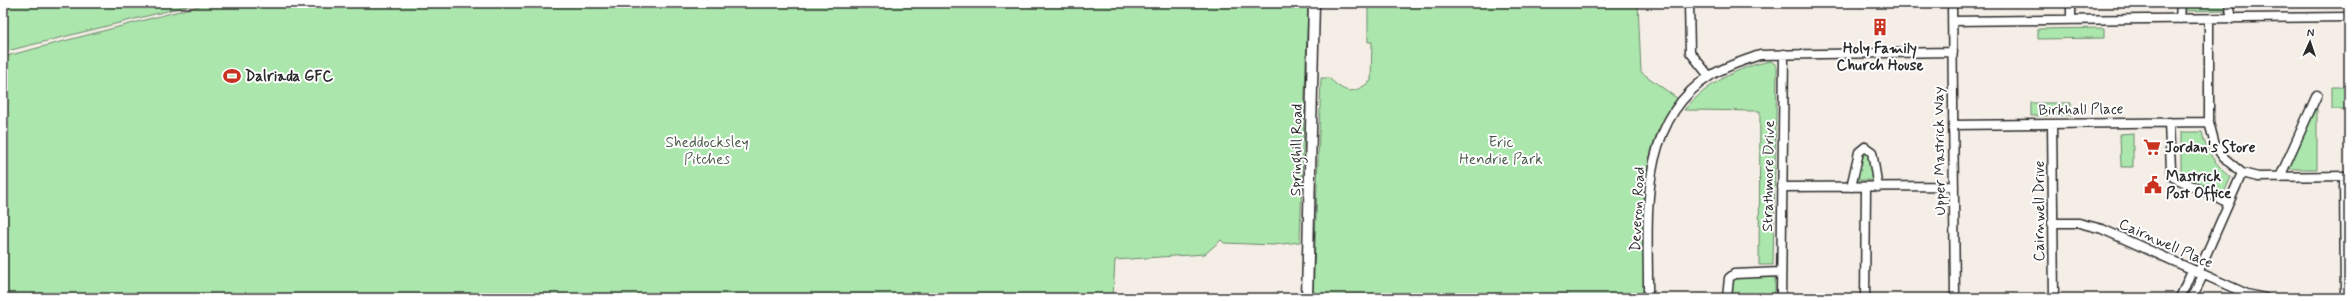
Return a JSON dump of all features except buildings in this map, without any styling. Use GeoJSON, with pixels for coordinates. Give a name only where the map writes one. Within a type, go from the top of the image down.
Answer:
{"type":"FeatureCollection","features":[{"type":"Feature","properties":{"kind":"street","name":"Springhill Road"},"geometry":{"type":"LineString","coordinates":[[1308,298],[1314,3]]}},
{"type":"Feature","properties":{"kind":"street"},"geometry":{"type":"LineString","coordinates":[[1688,3],[1690,52],[1709,76]]}},
{"type":"Feature","properties":{"kind":"street","name":"Upper Mastrick Way"},"geometry":{"type":"LineString","coordinates":[[1952,3],[1955,298]]}},
{"type":"Feature","properties":{"kind":"street"},"geometry":{"type":"LineString","coordinates":[[2071,3],[2071,20]]}},
{"type":"Feature","properties":{"kind":"street"},"geometry":{"type":"LineString","coordinates":[[2180,19],[2181,3]]}},
{"type":"Feature","properties":{"kind":"street"},"geometry":{"type":"LineString","coordinates":[[2229,3],[2232,19]]}},
{"type":"Feature","properties":{"kind":"street"},"geometry":{"type":"LineString","coordinates":[[1952,21],[2349,17]]}},
{"type":"Feature","properties":{"kind":"street"},"geometry":{"type":"LineString","coordinates":[[2209,19],[2209,122],[2215,145],[2223,157],[2242,173],[2258,177],[2347,176],[2345,298]]}},
{"type":"Feature","properties":{"kind":"street","name":"Deveron Road"},"geometry":{"type":"LineString","coordinates":[[1648,298],[1650,190],[1657,148],[1664,128],[1674,112],[1690,92],[1709,76],[1733,64],[1760,56],[1784,54],[1952,52]]}},
{"type":"Feature","properties":{"kind":"street","name":"Strathmore Drive"},"geometry":{"type":"LineString","coordinates":[[1781,298],[1784,54]]}},
{"type":"Feature","properties":{"kind":"street"},"geometry":{"type":"LineString","coordinates":[[2280,177],[2317,95]]}},
{"type":"Feature","properties":{"kind":"street"},"geometry":{"type":"LineString","coordinates":[[2169,122],[2171,170],[2173,177],[2229,203]]}},
{"type":"Feature","properties":{"kind":"street","name":"Birkhall Place"},"geometry":{"type":"LineString","coordinates":[[1953,125],[2209,122]]}},
{"type":"Feature","properties":{"kind":"street","name":"Cairnwell Drive"},"geometry":{"type":"LineString","coordinates":[[2052,124],[2054,298]]}},
{"type":"Feature","properties":{"kind":"street"},"geometry":{"type":"LineString","coordinates":[[1852,187],[1859,152],[1865,147],[1870,148],[1872,152],[1878,187]]}},
{"type":"Feature","properties":{"kind":"street"},"geometry":{"type":"LineString","coordinates":[[2192,298],[2198,273],[2242,173]]}},
{"type":"Feature","properties":{"kind":"street"},"geometry":{"type":"LineString","coordinates":[[1782,187],[1954,186]]}},
{"type":"Feature","properties":{"kind":"street"},"geometry":{"type":"LineString","coordinates":[[1865,298],[1866,187]]}},
{"type":"Feature","properties":{"kind":"street","name":"Cairnwell Place"},"geometry":{"type":"LineString","coordinates":[[2052,223],[2079,223],[2102,229],[2247,294],[2265,298]]}},
{"type":"Feature","properties":{"kind":"street"},"geometry":{"type":"LineString","coordinates":[[1727,298],[1728,278],[1734,274],[1781,272]]}},
{"type":"Feature","properties":{"kind":"street"},"geometry":{"type":"LineString","coordinates":[[2180,298],[2198,273]]}},
{"type":"Feature","properties":{"kind":"green space"},"geometry":{"type":"Polygon","coordinates":[[[3,3],[199,3],[3,52],[3,3]]]}},
{"type":"Feature","properties":{"kind":"green space","name":"Sheddocksley Pitches"},"geometry":{"type":"Polygon","coordinates":[[[210,3],[1308,3],[1300,242],[1273,245],[1224,243],[1221,240],[1205,254],[1115,260],[1113,298],[3,298],[3,57],[210,3]]]}},
{"type":"Feature","properties":{"kind":"green space","name":"Eric Hendrie Park"},"geometry":{"type":"Polygon","coordinates":[[[1368,3],[1638,3],[1641,72],[1678,99],[1659,130],[1649,160],[1646,179],[1644,219],[1645,298],[1313,298],[1321,78],[1329,78],[1340,87],[1349,91],[1359,89],[1371,81],[1372,42],[1368,42],[1368,3]]]}},
{"type":"Feature","properties":{"kind":"green space"},"geometry":{"type":"Polygon","coordinates":[[[2184,3],[2226,3],[2225,10],[2185,11],[2184,3]]]}},
{"type":"Feature","properties":{"kind":"green space"},"geometry":{"type":"Polygon","coordinates":[[[2104,28],[2104,38],[2038,39],[2038,29],[2104,28]]]}},
{"type":"Feature","properties":{"kind":"green space"},"geometry":{"type":"Polygon","coordinates":[[[1771,61],[1777,68],[1773,265],[1759,265],[1760,111],[1684,110],[1703,92],[1723,78],[1746,68],[1771,61]]]}},
{"type":"Feature","properties":{"kind":"green space"},"geometry":{"type":"Polygon","coordinates":[[[2332,87],[2349,87],[2349,109],[2332,109],[2332,87]]]}},
{"type":"Feature","properties":{"kind":"green space"},"geometry":{"type":"Polygon","coordinates":[[[2031,103],[2071,103],[2071,115],[2031,116],[2031,103]]]}},
{"type":"Feature","properties":{"kind":"green space"},"geometry":{"type":"Polygon","coordinates":[[[2316,109],[2317,169],[2290,169],[2289,164],[2316,109]]]}},
{"type":"Feature","properties":{"kind":"green space"},"geometry":{"type":"Polygon","coordinates":[[[2181,132],[2202,132],[2206,146],[2212,158],[2231,177],[2223,195],[2181,177],[2181,132]]]}},
{"type":"Feature","properties":{"kind":"green space"},"geometry":{"type":"Polygon","coordinates":[[[2133,133],[2133,167],[2121,167],[2120,134],[2133,133]]]}},
{"type":"Feature","properties":{"kind":"green space"},"geometry":{"type":"Polygon","coordinates":[[[1867,147],[1877,180],[1853,180],[1859,152],[1867,147]]]}},
{"type":"Feature","properties":{"kind":"green space"},"geometry":{"type":"Polygon","coordinates":[[[1772,275],[1775,278],[1775,298],[1730,298],[1731,285],[1737,277],[1772,275]]]}},
{"type":"Feature","properties":{"kind":"place","name":"Holy Family Church House"},"geometry":{"type":"Point","coordinates":[1880,27]}},
{"type":"Feature","properties":{"kind":"place","name":"Dalriada GFC"},"geometry":{"type":"Point","coordinates":[232,76]}},
{"type":"Feature","properties":{"kind":"place","name":"Jordan's Store"},"geometry":{"type":"Point","coordinates":[2152,147]}},
{"type":"Feature","properties":{"kind":"place","name":"Mastrick Post Office"},"geometry":{"type":"Point","coordinates":[2153,185]}}]}
